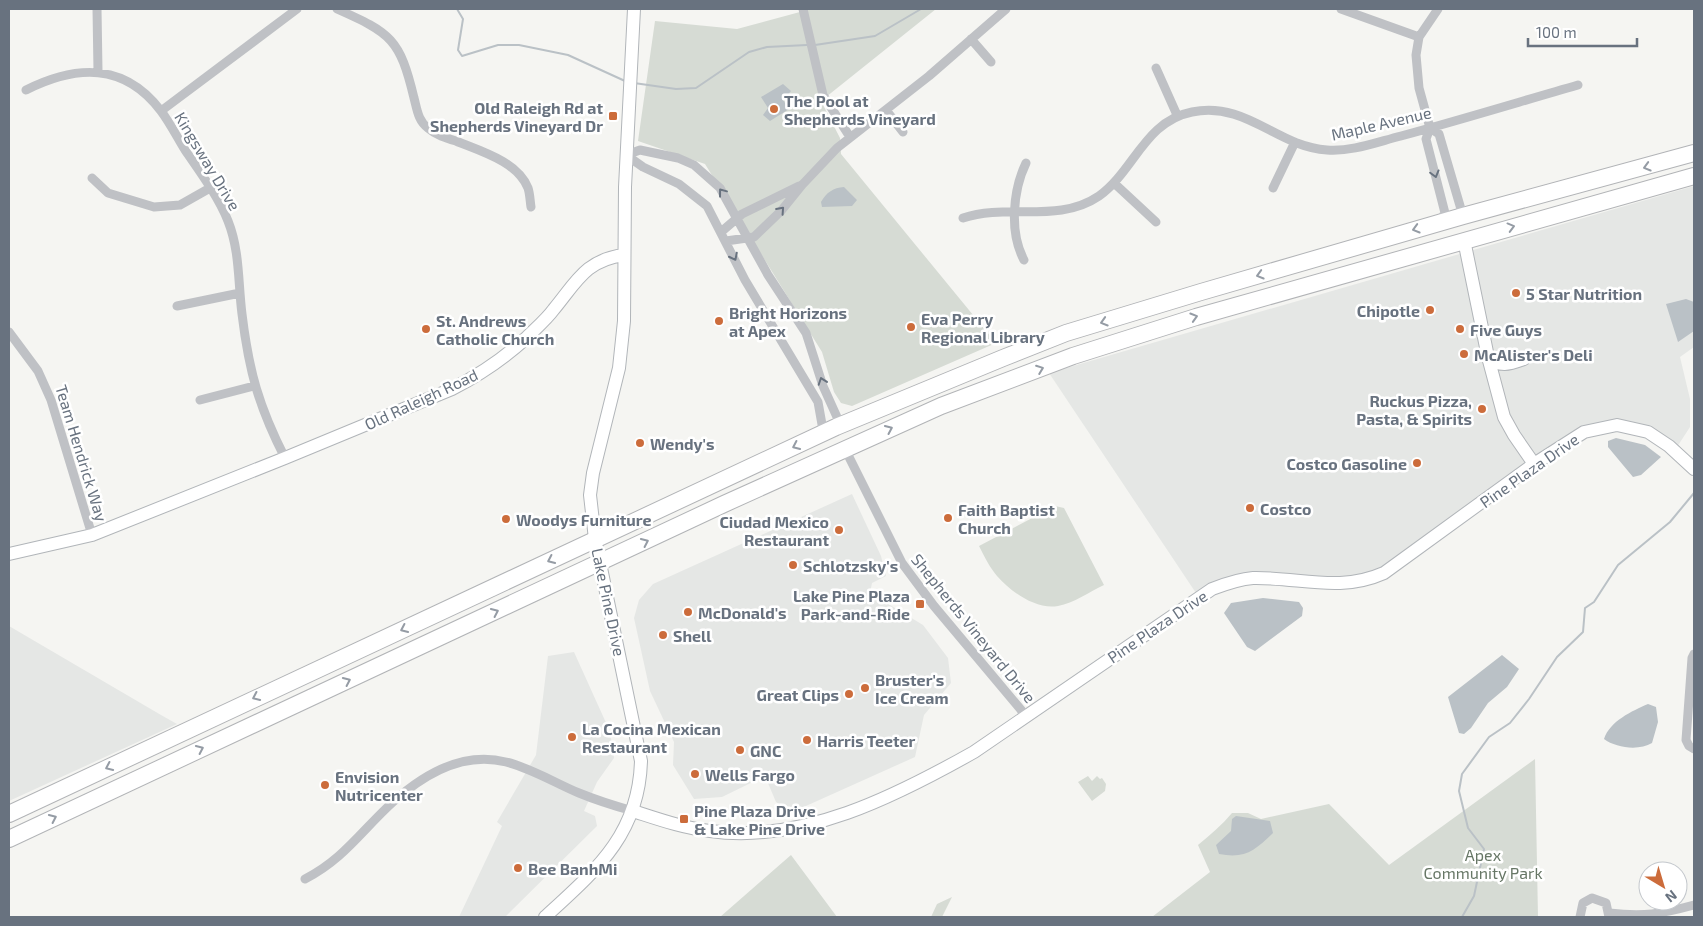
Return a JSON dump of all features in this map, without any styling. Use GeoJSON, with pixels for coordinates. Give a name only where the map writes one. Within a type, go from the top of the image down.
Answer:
{"type":"FeatureCollection","features":[{"type":"Feature","properties":{"kind":"highway"},"geometry":{"type":"LineString","coordinates":[[9,814],[817,436],[1066,334],[1462,216],[1594,182],[1694,153]]}},
{"type":"Feature","properties":{"kind":"highway"},"geometry":{"type":"LineString","coordinates":[[9,839],[601,562],[941,406],[1073,356],[1196,317],[1694,176]]}},
{"type":"Feature","properties":{"kind":"highway"},"geometry":{"type":"LineString","coordinates":[[1464,240],[1466,229],[1479,222],[1537,204],[1594,182]]}},
{"type":"Feature","properties":{"kind":"highway"},"geometry":{"type":"LineString","coordinates":[[1327,279],[1359,265],[1448,236],[1458,227],[1462,216]]}},
{"type":"Feature","properties":{"kind":"highway"},"geometry":{"type":"LineString","coordinates":[[845,449],[846,438],[852,431],[945,382]]}},
{"type":"Feature","properties":{"kind":"highway"},"geometry":{"type":"LineString","coordinates":[[763,487],[770,477],[838,440],[842,432],[841,426]]}},
{"type":"Feature","properties":{"kind":"street"},"geometry":{"type":"LineString","coordinates":[[97,9],[98,71]]}},
{"type":"Feature","properties":{"kind":"street"},"geometry":{"type":"LineString","coordinates":[[161,111],[297,9]]}},
{"type":"Feature","properties":{"kind":"street"},"geometry":{"type":"LineString","coordinates":[[337,9],[378,28],[396,45],[405,62],[417,112],[423,124],[436,134],[491,155],[508,166],[524,182],[531,207]]}},
{"type":"Feature","properties":{"kind":"street"},"geometry":{"type":"LineString","coordinates":[[624,255],[626,156],[634,9]]}},
{"type":"Feature","properties":{"kind":"street"},"geometry":{"type":"LineString","coordinates":[[802,9],[823,95],[850,137]]}},
{"type":"Feature","properties":{"kind":"street"},"geometry":{"type":"LineString","coordinates":[[726,241],[754,237],[850,137],[886,110],[1006,9]]}},
{"type":"Feature","properties":{"kind":"street"},"geometry":{"type":"LineString","coordinates":[[1341,9],[1420,37]]}},
{"type":"Feature","properties":{"kind":"street"},"geometry":{"type":"LineString","coordinates":[[1438,9],[1420,37],[1416,55],[1417,78],[1430,128],[1426,139],[1445,213],[1438,223]]}},
{"type":"Feature","properties":{"kind":"street"},"geometry":{"type":"LineString","coordinates":[[971,39],[991,62]]}},
{"type":"Feature","properties":{"kind":"street"},"geometry":{"type":"LineString","coordinates":[[1156,68],[1177,115]]}},
{"type":"Feature","properties":{"kind":"street","name":"Kingsway Drive"},"geometry":{"type":"LineString","coordinates":[[26,90],[57,76],[98,71],[138,88],[161,111],[210,188],[228,221],[240,272],[240,294],[254,386],[262,410],[286,458]]}},
{"type":"Feature","properties":{"kind":"street","name":"Maple Avenue"},"geometry":{"type":"LineString","coordinates":[[963,218],[989,212],[1016,211],[1034,213],[1065,210],[1088,202],[1114,182],[1150,136],[1177,115],[1204,110],[1229,112],[1248,118],[1295,142],[1326,150],[1348,149],[1430,128],[1578,85]]}},
{"type":"Feature","properties":{"kind":"street"},"geometry":{"type":"LineString","coordinates":[[886,110],[903,132]]}},
{"type":"Feature","properties":{"kind":"street"},"geometry":{"type":"LineString","coordinates":[[1430,128],[1439,134],[1462,216]]}},
{"type":"Feature","properties":{"kind":"street"},"geometry":{"type":"LineString","coordinates":[[1273,188],[1295,142]]}},
{"type":"Feature","properties":{"kind":"street"},"geometry":{"type":"LineString","coordinates":[[626,156],[640,150],[685,160],[704,173],[720,188],[768,275],[806,333],[823,386],[841,426]]}},
{"type":"Feature","properties":{"kind":"street"},"geometry":{"type":"LineString","coordinates":[[626,156],[643,168],[679,184],[699,198],[714,216],[746,280],[818,402],[822,413],[823,430],[817,436]]}},
{"type":"Feature","properties":{"kind":"street"},"geometry":{"type":"LineString","coordinates":[[1024,260],[1015,238],[1018,180],[1026,163]]}},
{"type":"Feature","properties":{"kind":"street"},"geometry":{"type":"LineString","coordinates":[[92,178],[108,193],[154,207],[180,205],[210,188]]}},
{"type":"Feature","properties":{"kind":"street"},"geometry":{"type":"LineString","coordinates":[[1114,182],[1156,222]]}},
{"type":"Feature","properties":{"kind":"street"},"geometry":{"type":"LineString","coordinates":[[721,232],[737,217],[802,185]]}},
{"type":"Feature","properties":{"kind":"street"},"geometry":{"type":"LineString","coordinates":[[1464,240],[1488,357],[1504,417],[1534,464]]}},
{"type":"Feature","properties":{"kind":"street","name":"Old Raleigh Road"},"geometry":{"type":"LineString","coordinates":[[9,554],[92,535],[286,458],[452,389],[476,376],[509,353],[542,323],[587,269],[608,257],[624,255]]}},
{"type":"Feature","properties":{"kind":"street","name":"Lake Pine Drive"},"geometry":{"type":"LineString","coordinates":[[545,917],[601,865],[621,837],[633,811],[641,778],[641,761],[595,539],[590,489],[619,368],[624,321],[624,255]]}},
{"type":"Feature","properties":{"kind":"street"},"geometry":{"type":"LineString","coordinates":[[177,306],[240,294]]}},
{"type":"Feature","properties":{"kind":"street","name":"Team Hendrick Way"},"geometry":{"type":"LineString","coordinates":[[9,332],[38,371],[51,400],[92,535]]}},
{"type":"Feature","properties":{"kind":"street"},"geometry":{"type":"LineString","coordinates":[[1488,357],[1496,363],[1503,365],[1524,358]]}},
{"type":"Feature","properties":{"kind":"street"},"geometry":{"type":"LineString","coordinates":[[200,400],[254,386]]}},
{"type":"Feature","properties":{"kind":"street","name":"Pine Plaza Drive"},"geometry":{"type":"LineString","coordinates":[[633,811],[682,827],[718,832],[768,832],[806,825],[848,811],[933,774],[974,752],[1212,589],[1254,578],[1336,584],[1365,581],[1394,567],[1534,464],[1584,432],[1617,425],[1632,427],[1659,438],[1694,469]]}},
{"type":"Feature","properties":{"kind":"street","name":"Shepherds Vineyard Drive"},"geometry":{"type":"LineString","coordinates":[[845,449],[902,563],[939,612],[1027,717]]}},
{"type":"Feature","properties":{"kind":"street"},"geometry":{"type":"LineString","coordinates":[[1694,654],[1691,665],[1686,740],[1689,746],[1694,748]]}},
{"type":"Feature","properties":{"kind":"street"},"geometry":{"type":"LineString","coordinates":[[306,879],[327,867],[341,856],[392,803],[407,791],[438,770],[465,760],[491,759],[507,762],[591,798],[633,811]]}},
{"type":"Feature","properties":{"kind":"street"},"geometry":{"type":"LineString","coordinates":[[1580,917],[1580,907],[1592,898],[1602,900],[1608,908],[1609,915],[1658,915],[1694,907]]}},
{"type":"Feature","properties":{"kind":"shaded area"},"geometry":{"type":"Polygon","coordinates":[[[783,84],[791,91],[783,100],[789,109],[770,121],[763,115],[768,108],[761,97],[783,84]]]}},
{"type":"Feature","properties":{"kind":"shaded area"},"geometry":{"type":"Polygon","coordinates":[[[1694,186],[1694,347],[1680,357],[1690,399],[1690,427],[1677,447],[1624,421],[1606,421],[1580,428],[1380,570],[1335,580],[1278,575],[1196,593],[1049,373],[1694,186]]]}},
{"type":"Feature","properties":{"kind":"shaded area"},"geometry":{"type":"Polygon","coordinates":[[[844,187],[857,200],[852,206],[822,207],[821,202],[828,193],[837,188],[844,187]]]}},
{"type":"Feature","properties":{"kind":"shaded area"},"geometry":{"type":"Polygon","coordinates":[[[1686,299],[1694,302],[1694,331],[1678,342],[1666,304],[1686,299]]]}},
{"type":"Feature","properties":{"kind":"shaded area"},"geometry":{"type":"Polygon","coordinates":[[[1616,438],[1645,445],[1661,457],[1641,475],[1633,477],[1608,447],[1608,441],[1616,438]]]}},
{"type":"Feature","properties":{"kind":"shaded area"},"geometry":{"type":"Polygon","coordinates":[[[852,494],[881,556],[886,576],[872,583],[870,593],[923,625],[948,658],[951,683],[924,715],[915,757],[797,810],[787,809],[776,802],[765,776],[722,797],[694,799],[673,765],[674,742],[650,691],[634,618],[639,600],[653,584],[852,494]]]}},
{"type":"Feature","properties":{"kind":"shaded area"},"geometry":{"type":"Polygon","coordinates":[[[1263,598],[1299,602],[1303,608],[1302,616],[1255,651],[1247,647],[1224,613],[1231,603],[1263,598]]]}},
{"type":"Feature","properties":{"kind":"shaded area"},"geometry":{"type":"Polygon","coordinates":[[[9,626],[161,715],[177,724],[9,801],[9,626]]]}},
{"type":"Feature","properties":{"kind":"shaded area"},"geometry":{"type":"Polygon","coordinates":[[[574,652],[607,725],[613,746],[614,758],[597,782],[584,811],[595,816],[597,826],[505,917],[459,917],[502,826],[497,822],[536,755],[548,656],[574,652]]]}},
{"type":"Feature","properties":{"kind":"shaded area"},"geometry":{"type":"Polygon","coordinates":[[[1502,655],[1519,669],[1507,687],[1488,703],[1471,728],[1464,734],[1459,733],[1448,697],[1502,655]]]}},
{"type":"Feature","properties":{"kind":"shaded area"},"geometry":{"type":"Polygon","coordinates":[[[1648,704],[1656,707],[1658,722],[1652,743],[1634,748],[1615,745],[1604,739],[1616,722],[1648,704]]]}},
{"type":"Feature","properties":{"kind":"shaded area"},"geometry":{"type":"Polygon","coordinates":[[[1236,816],[1270,821],[1273,833],[1249,852],[1236,855],[1219,854],[1216,845],[1231,831],[1232,819],[1236,816]]]}},
{"type":"Feature","properties":{"kind":"green space"},"geometry":{"type":"Polygon","coordinates":[[[811,9],[936,9],[821,101],[840,138],[841,154],[996,343],[852,406],[841,403],[834,392],[822,352],[705,164],[638,141],[655,21],[737,29],[811,9]]]}},
{"type":"Feature","properties":{"kind":"green space"},"geometry":{"type":"Polygon","coordinates":[[[1055,506],[1064,508],[1104,585],[1070,602],[1050,607],[1024,599],[1009,588],[994,573],[979,546],[1055,506]]]}},
{"type":"Feature","properties":{"kind":"green space","name":"Apex Community Park"},"geometry":{"type":"Polygon","coordinates":[[[1535,759],[1538,917],[1152,917],[1210,872],[1198,845],[1232,813],[1248,813],[1261,819],[1329,804],[1389,865],[1535,759]]]}},
{"type":"Feature","properties":{"kind":"green space"},"geometry":{"type":"Polygon","coordinates":[[[1088,776],[1092,781],[1097,776],[1100,779],[1102,778],[1106,784],[1105,791],[1092,801],[1078,782],[1088,776]]]}},
{"type":"Feature","properties":{"kind":"green space"},"geometry":{"type":"Polygon","coordinates":[[[791,855],[837,917],[720,917],[791,855]]]}},
{"type":"Feature","properties":{"kind":"green space"},"geometry":{"type":"Polygon","coordinates":[[[952,897],[942,917],[931,917],[937,904],[952,897]]]}},
{"type":"Feature","properties":{"kind":"waterway"},"geometry":{"type":"LineString","coordinates":[[457,9],[463,19],[458,50],[462,56],[498,45],[519,45],[568,55],[625,81]]}},
{"type":"Feature","properties":{"kind":"waterway"},"geometry":{"type":"LineString","coordinates":[[815,45],[875,36],[921,9]]}},
{"type":"Feature","properties":{"kind":"waterway"},"geometry":{"type":"LineString","coordinates":[[634,83],[676,89],[696,88],[749,52],[767,47],[807,45]]}},
{"type":"Feature","properties":{"kind":"waterway"},"geometry":{"type":"LineString","coordinates":[[1462,917],[1474,896],[1484,849],[1468,828],[1459,791],[1462,774],[1489,737],[1510,723],[1529,699],[1557,657],[1583,632],[1585,608],[1594,602],[1618,565],[1670,522],[1694,493]]}},
{"type":"Feature","properties":{"kind":"place","name":"The Pool at Shepherds Vineyard"},"geometry":{"type":"Point","coordinates":[774,109]}},
{"type":"Feature","properties":{"kind":"place","name":"Old Raleigh Rd at Shepherds Vineyard Dr"},"geometry":{"type":"Point","coordinates":[613,116]}},
{"type":"Feature","properties":{"kind":"place","name":"5 Star Nutrition"},"geometry":{"type":"Point","coordinates":[1516,293]}},
{"type":"Feature","properties":{"kind":"place","name":"Chipotle"},"geometry":{"type":"Point","coordinates":[1430,310]}},
{"type":"Feature","properties":{"kind":"place","name":"Bright Horizons at Apex"},"geometry":{"type":"Point","coordinates":[719,321]}},
{"type":"Feature","properties":{"kind":"place","name":"Eva Perry Regional Library"},"geometry":{"type":"Point","coordinates":[911,327]}},
{"type":"Feature","properties":{"kind":"place","name":"St. Andrews Catholic Church"},"geometry":{"type":"Point","coordinates":[426,329]}},
{"type":"Feature","properties":{"kind":"place","name":"Five Guys"},"geometry":{"type":"Point","coordinates":[1460,329]}},
{"type":"Feature","properties":{"kind":"place","name":"McAlister's Deli"},"geometry":{"type":"Point","coordinates":[1464,354]}},
{"type":"Feature","properties":{"kind":"place","name":"Ruckus Pizza, Pasta, & Spirits"},"geometry":{"type":"Point","coordinates":[1482,409]}},
{"type":"Feature","properties":{"kind":"place","name":"Wendy's"},"geometry":{"type":"Point","coordinates":[640,443]}},
{"type":"Feature","properties":{"kind":"place","name":"Costco Gasoline"},"geometry":{"type":"Point","coordinates":[1417,463]}},
{"type":"Feature","properties":{"kind":"place","name":"Costco"},"geometry":{"type":"Point","coordinates":[1250,508]}},
{"type":"Feature","properties":{"kind":"place","name":"Faith Baptist Church"},"geometry":{"type":"Point","coordinates":[948,518]}},
{"type":"Feature","properties":{"kind":"place","name":"Woodys Furniture"},"geometry":{"type":"Point","coordinates":[506,519]}},
{"type":"Feature","properties":{"kind":"place","name":"Ciudad Mexico Restaurant"},"geometry":{"type":"Point","coordinates":[839,530]}},
{"type":"Feature","properties":{"kind":"place","name":"Schlotzsky's"},"geometry":{"type":"Point","coordinates":[793,565]}},
{"type":"Feature","properties":{"kind":"place","name":"Lake Pine Plaza Park-and-Ride"},"geometry":{"type":"Point","coordinates":[920,604]}},
{"type":"Feature","properties":{"kind":"place","name":"McDonald's"},"geometry":{"type":"Point","coordinates":[688,612]}},
{"type":"Feature","properties":{"kind":"place","name":"Shell"},"geometry":{"type":"Point","coordinates":[663,635]}},
{"type":"Feature","properties":{"kind":"place","name":"Bruster's Ice Cream"},"geometry":{"type":"Point","coordinates":[865,688]}},
{"type":"Feature","properties":{"kind":"place","name":"Great Clips"},"geometry":{"type":"Point","coordinates":[849,694]}},
{"type":"Feature","properties":{"kind":"place","name":"La Cocina Mexican Restaurant"},"geometry":{"type":"Point","coordinates":[572,737]}},
{"type":"Feature","properties":{"kind":"place","name":"Harris Teeter"},"geometry":{"type":"Point","coordinates":[807,740]}},
{"type":"Feature","properties":{"kind":"place","name":"GNC"},"geometry":{"type":"Point","coordinates":[740,750]}},
{"type":"Feature","properties":{"kind":"place","name":"Wells Fargo"},"geometry":{"type":"Point","coordinates":[695,774]}},
{"type":"Feature","properties":{"kind":"place","name":"Envision Nutricenter"},"geometry":{"type":"Point","coordinates":[325,785]}},
{"type":"Feature","properties":{"kind":"place","name":"Pine Plaza Drive & Lake Pine Drive"},"geometry":{"type":"Point","coordinates":[684,819]}},
{"type":"Feature","properties":{"kind":"place","name":"Bee BanhMi"},"geometry":{"type":"Point","coordinates":[518,868]}}]}
